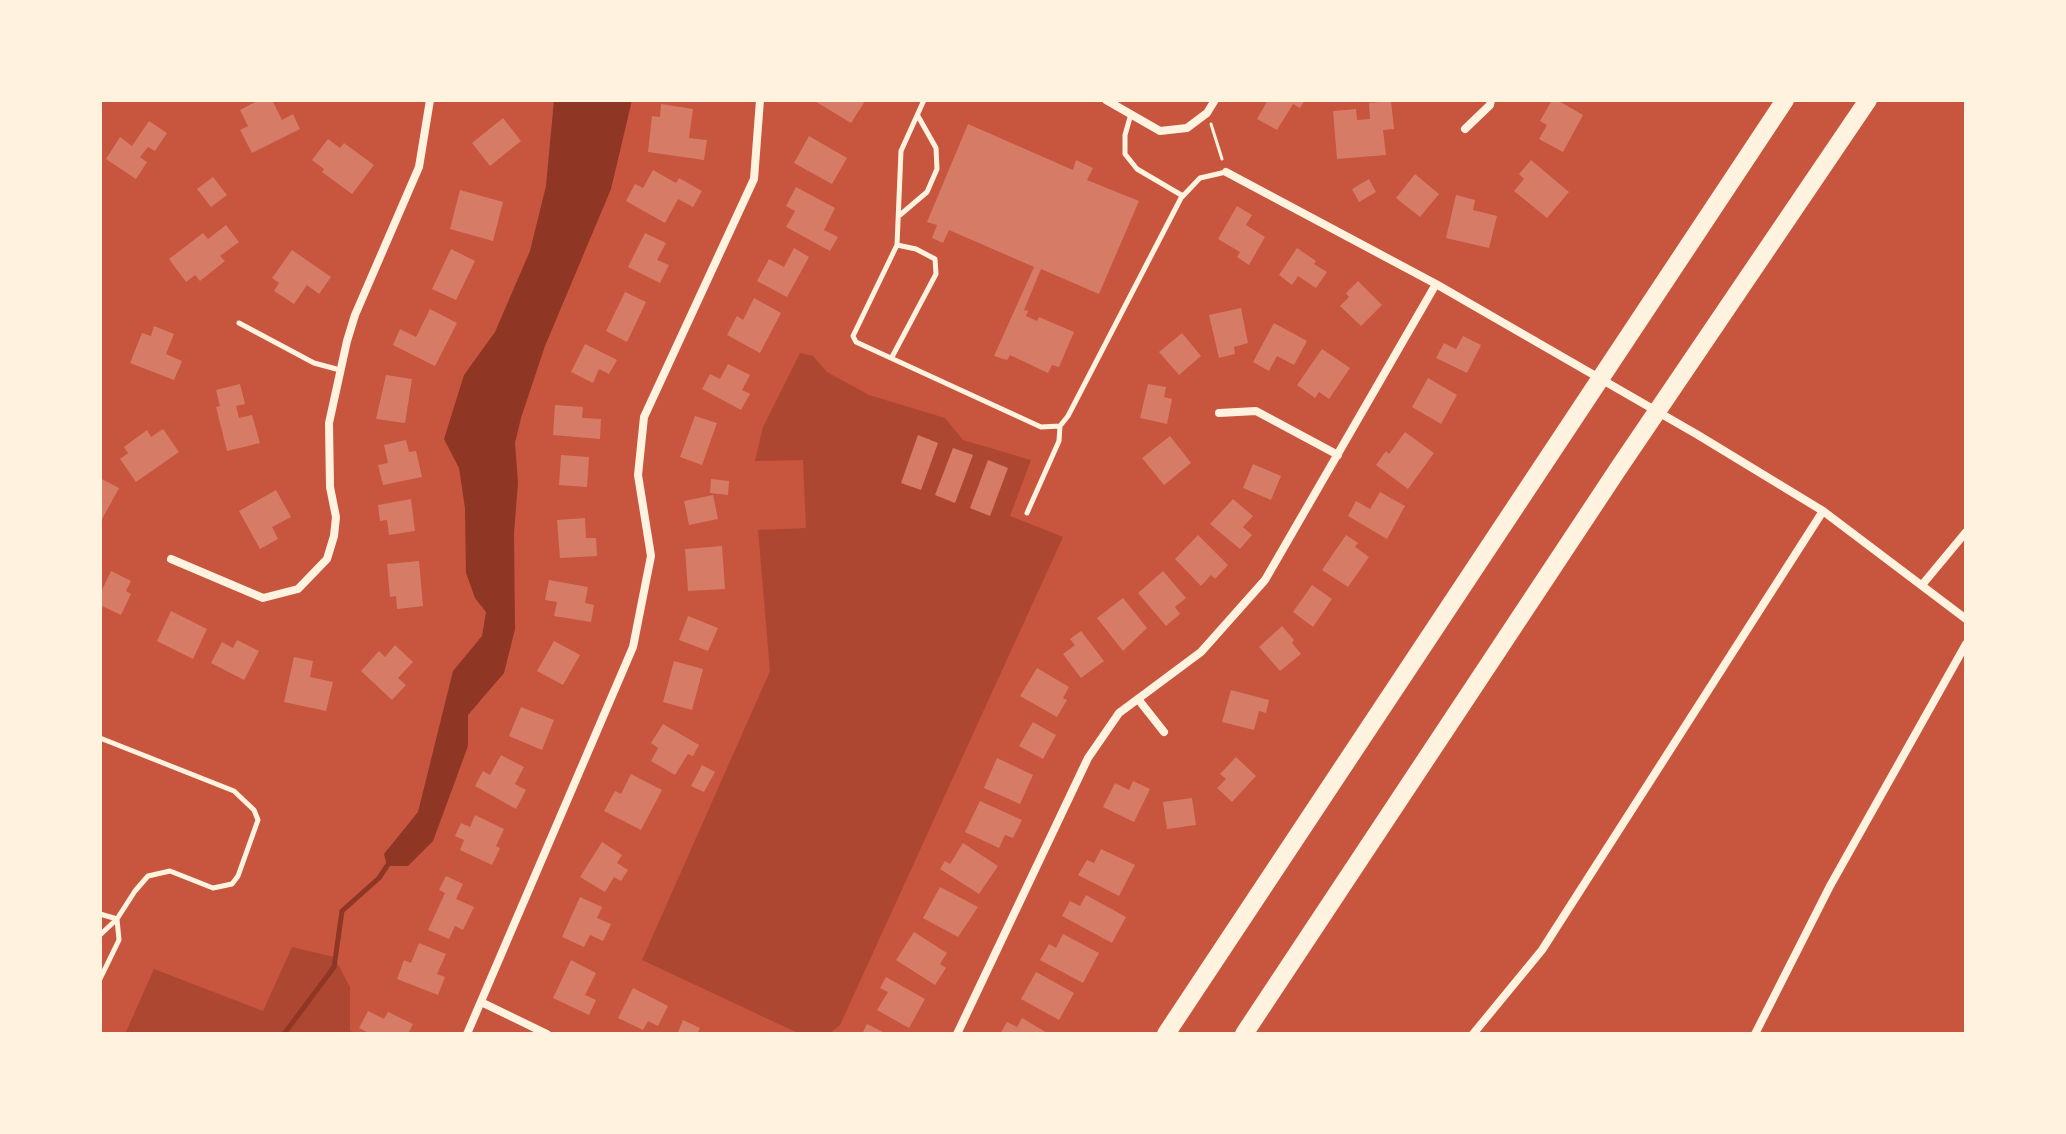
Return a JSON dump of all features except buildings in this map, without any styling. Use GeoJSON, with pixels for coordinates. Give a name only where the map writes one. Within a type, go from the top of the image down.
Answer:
{"type":"FeatureCollection","features":[{"type":"Feature","properties":{"kind":"highway"},"geometry":{"type":"LineString","coordinates":[[1166,1034],[1785,100]]}},
{"type":"Feature","properties":{"kind":"highway"},"geometry":{"type":"LineString","coordinates":[[1244,1034],[1618,469],[1868,100]]}},
{"type":"Feature","properties":{"kind":"street"},"geometry":{"type":"LineString","coordinates":[[171,559],[263,598],[298,589],[327,559],[336,517],[330,487],[329,423],[355,315],[419,167],[430,100]]}},
{"type":"Feature","properties":{"kind":"street"},"geometry":{"type":"LineString","coordinates":[[467,1034],[633,647],[651,556],[638,475],[644,417],[754,179],[760,100]]}},
{"type":"Feature","properties":{"kind":"street"},"geometry":{"type":"LineString","coordinates":[[1106,100],[1160,131],[1187,128],[1207,113],[1215,100]]}},
{"type":"Feature","properties":{"kind":"street"},"geometry":{"type":"LineString","coordinates":[[1465,129],[1490,105],[1491,100]]}},
{"type":"Feature","properties":{"kind":"street"},"geometry":{"type":"LineString","coordinates":[[1226,172],[1436,284],[1622,390],[1823,511],[1966,619]]}},
{"type":"Feature","properties":{"kind":"street"},"geometry":{"type":"LineString","coordinates":[[957,1034],[1088,758],[1119,713],[1201,652],[1257,590],[1436,284]]}},
{"type":"Feature","properties":{"kind":"street"},"geometry":{"type":"LineString","coordinates":[[1219,413],[1256,411],[1338,455]]}},
{"type":"Feature","properties":{"kind":"street"},"geometry":{"type":"LineString","coordinates":[[1473,1034],[1542,950],[1823,511]]}},
{"type":"Feature","properties":{"kind":"street"},"geometry":{"type":"LineString","coordinates":[[1922,585],[1966,532]]}},
{"type":"Feature","properties":{"kind":"street"},"geometry":{"type":"LineString","coordinates":[[1755,1034],[1830,886],[1966,644]]}},
{"type":"Feature","properties":{"kind":"street"},"geometry":{"type":"LineString","coordinates":[[1138,699],[1164,732]]}},
{"type":"Feature","properties":{"kind":"street"},"geometry":{"type":"LineString","coordinates":[[481,1002],[547,1034]]}},
{"type":"Feature","properties":{"kind":"lane"},"geometry":{"type":"LineString","coordinates":[[924,100],[901,151],[897,245],[853,336],[856,342],[1041,427],[1060,426]]}},
{"type":"Feature","properties":{"kind":"lane"},"geometry":{"type":"LineString","coordinates":[[1131,114],[1125,135],[1125,154],[1137,169],[1183,196]]}},
{"type":"Feature","properties":{"kind":"lane"},"geometry":{"type":"LineString","coordinates":[[899,215],[927,192],[937,169],[936,148],[918,115]]}},
{"type":"Feature","properties":{"kind":"lane"},"geometry":{"type":"LineString","coordinates":[[1027,513],[1059,441],[1060,426],[1079,399],[1125,301],[1183,196],[1200,178],[1226,172]]}},
{"type":"Feature","properties":{"kind":"lane"},"geometry":{"type":"LineString","coordinates":[[891,358],[936,274],[935,259],[916,249],[897,245]]}},
{"type":"Feature","properties":{"kind":"lane"},"geometry":{"type":"LineString","coordinates":[[239,323],[314,363],[341,370]]}},
{"type":"Feature","properties":{"kind":"lane"},"geometry":{"type":"LineString","coordinates":[[100,738],[234,791],[254,810],[258,820],[238,876],[232,884],[213,888],[170,871],[158,872],[148,876],[117,919],[100,935]]}},
{"type":"Feature","properties":{"kind":"lane"},"geometry":{"type":"LineString","coordinates":[[100,914],[117,919]]}},
{"type":"Feature","properties":{"kind":"lane"},"geometry":{"type":"LineString","coordinates":[[100,979],[119,940],[117,919]]}},
{"type":"Feature","properties":{"kind":"path"},"geometry":{"type":"LineString","coordinates":[[1207,113],[1226,172]]}},
{"type":"Feature","properties":{"kind":"shaded area"},"geometry":{"type":"Polygon","coordinates":[[[554,100],[632,100],[611,189],[545,346],[515,443],[518,483],[514,533],[515,629],[504,673],[468,715],[468,746],[433,841],[408,866],[387,866],[384,854],[418,812],[453,671],[482,636],[486,612],[475,598],[466,573],[465,508],[459,468],[444,439],[464,375],[495,332],[530,251],[546,186],[554,100]]]}},
{"type":"Feature","properties":{"kind":"shaded area"},"geometry":{"type":"Polygon","coordinates":[[[800,353],[813,356],[827,372],[869,395],[945,418],[963,440],[1031,460],[1010,516],[1063,537],[840,1025],[829,1034],[800,1034],[642,960],[770,671],[758,530],[806,528],[803,460],[755,461],[763,427],[800,353]]]}},
{"type":"Feature","properties":{"kind":"shaded area"},"geometry":{"type":"Polygon","coordinates":[[[292,947],[334,957],[350,987],[350,1030],[353,1034],[125,1034],[154,969],[263,1011],[292,947]]]}},
{"type":"Feature","properties":{"kind":"waterway"},"geometry":{"type":"LineString","coordinates":[[284,1034],[334,967],[342,911],[379,878],[387,866]]}}]}
